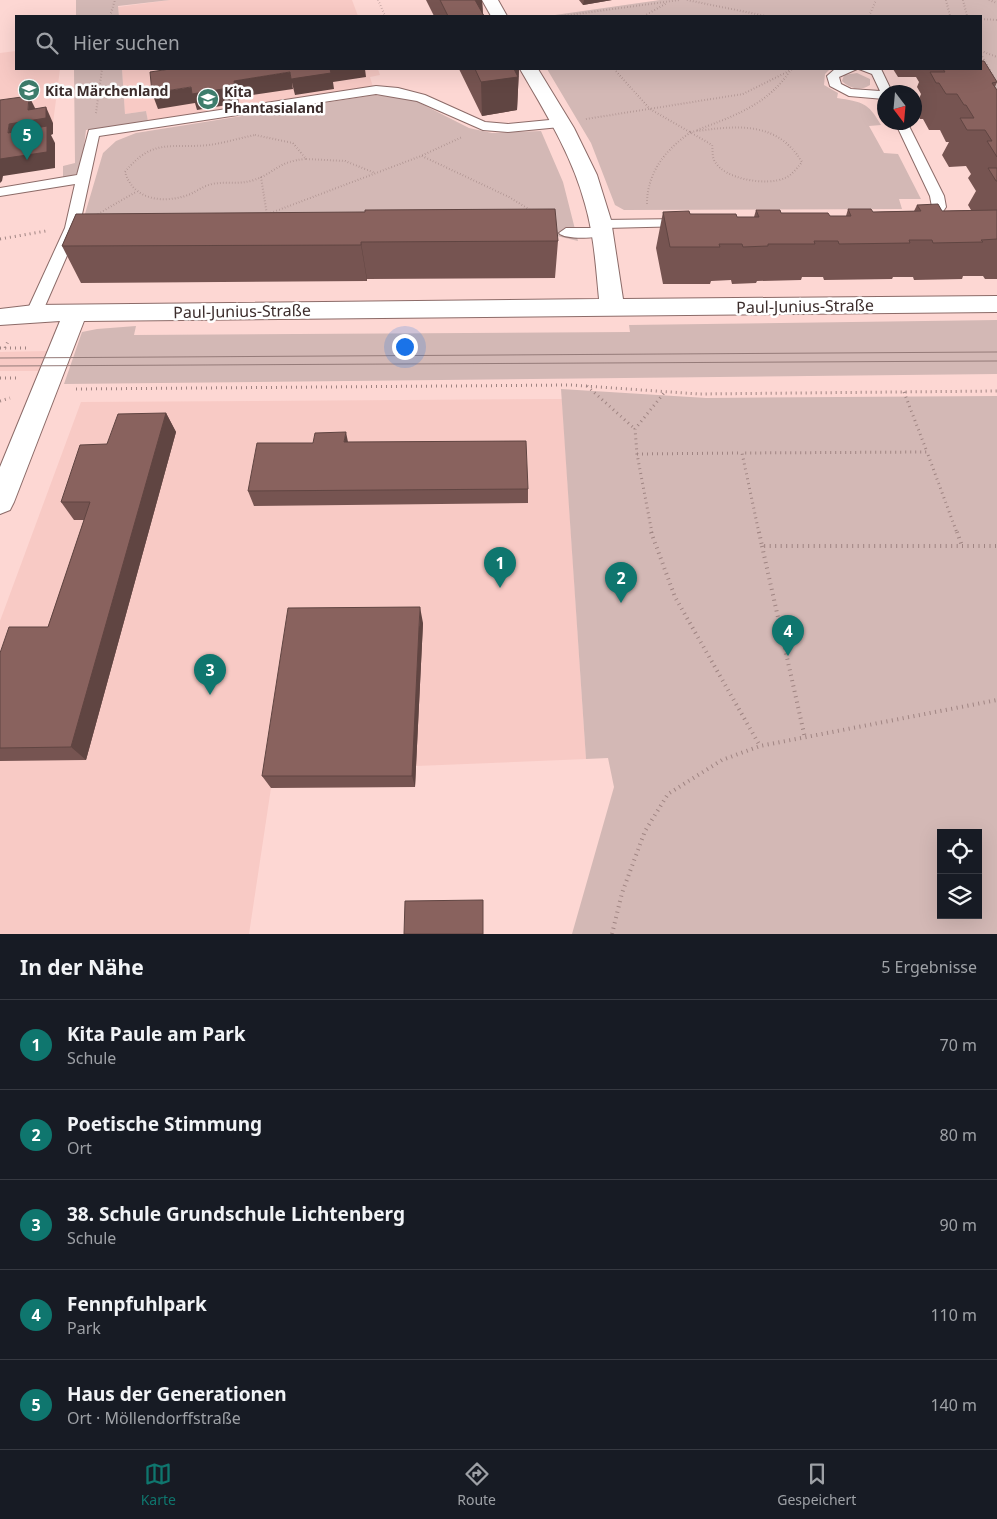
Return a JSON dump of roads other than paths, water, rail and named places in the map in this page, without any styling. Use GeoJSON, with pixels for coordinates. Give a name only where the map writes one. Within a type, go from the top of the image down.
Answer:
{"type":"FeatureCollection","features":[{"type":"Feature","properties":{"kind":"street"},"geometry":{"type":"LineString","coordinates":[[490,0],[498,15]]}},
{"type":"Feature","properties":{"kind":"street"},"geometry":{"type":"LineString","coordinates":[[530,70],[584,168],[601,228],[612,308]]}},
{"type":"Feature","properties":{"kind":"street","name":"Paul-Junius-Straße"},"geometry":{"type":"LineString","coordinates":[[0,317],[34,313],[997,304]]}},
{"type":"Feature","properties":{"kind":"street"},"geometry":{"type":"LineString","coordinates":[[0,502],[75,313]]}},
{"type":"Feature","properties":{"kind":"lane"},"geometry":{"type":"LineString","coordinates":[[841,70],[833,76],[836,86],[849,92],[877,94]]}},
{"type":"Feature","properties":{"kind":"lane"},"geometry":{"type":"LineString","coordinates":[[871,70],[877,71],[882,85]]}},
{"type":"Feature","properties":{"kind":"lane"},"geometry":{"type":"LineString","coordinates":[[34,313],[72,228],[93,133],[376,90],[398,92],[421,98],[483,126],[508,128],[560,123]]}},
{"type":"Feature","properties":{"kind":"lane"},"geometry":{"type":"LineString","coordinates":[[905,130],[938,196],[939,207],[933,216],[906,222]]}},
{"type":"Feature","properties":{"kind":"lane"},"geometry":{"type":"LineString","coordinates":[[0,192],[84,178]]}},
{"type":"Feature","properties":{"kind":"lane"},"geometry":{"type":"LineString","coordinates":[[566,233],[601,228],[698,223]]}},
{"type":"Feature","properties":{"kind":"tram line"},"geometry":{"type":"LineString","coordinates":[[0,358],[997,352]]}},
{"type":"Feature","properties":{"kind":"tram line"},"geometry":{"type":"LineString","coordinates":[[0,366],[997,361]]}},
{"type":"Feature","properties":{"kind":"place","name":"Kita Märchenland"},"geometry":{"type":"Point","coordinates":[29,90]}},
{"type":"Feature","properties":{"kind":"place","name":"Kita Phantasialand"},"geometry":{"type":"Point","coordinates":[208,99]}},
{"type":"Feature","properties":{"kind":"place","name":"Haus der Generationen"},"geometry":{"type":"Point","coordinates":[27,160]}},
{"type":"Feature","properties":{"kind":"place","name":"Kita Paule am Park"},"geometry":{"type":"Point","coordinates":[500,588]}},
{"type":"Feature","properties":{"kind":"place","name":"Poetische Stimmung"},"geometry":{"type":"Point","coordinates":[621,603]}},
{"type":"Feature","properties":{"kind":"place","name":"Fennpfuhlpark"},"geometry":{"type":"Point","coordinates":[788,656]}},
{"type":"Feature","properties":{"kind":"place","name":"38. Schule Grundschule Lichtenberg"},"geometry":{"type":"Point","coordinates":[210,695]}}]}
